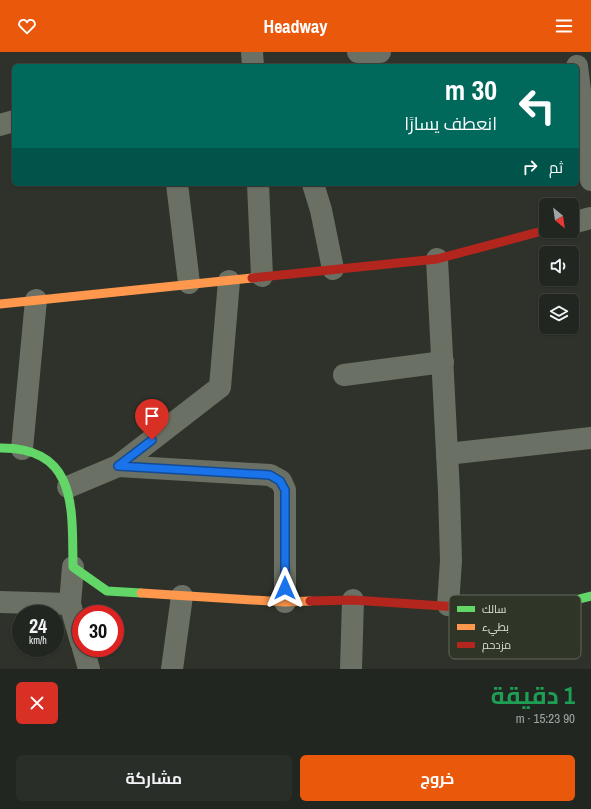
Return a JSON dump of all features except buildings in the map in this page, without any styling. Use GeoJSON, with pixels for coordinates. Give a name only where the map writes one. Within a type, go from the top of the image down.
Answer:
{"type":"FeatureCollection","features":[{"type":"Feature","properties":{"kind":"street"},"geometry":{"type":"LineString","coordinates":[[252,52],[252,64]]}},
{"type":"Feature","properties":{"kind":"street"},"geometry":{"type":"LineString","coordinates":[[358,52],[380,52]]}},
{"type":"Feature","properties":{"kind":"street"},"geometry":{"type":"LineString","coordinates":[[575,52],[577,64]]}},
{"type":"Feature","properties":{"kind":"street"},"geometry":{"type":"LineString","coordinates":[[579,82],[591,180]]}},
{"type":"Feature","properties":{"kind":"street"},"geometry":{"type":"LineString","coordinates":[[0,125],[12,122]]}},
{"type":"Feature","properties":{"kind":"street"},"geometry":{"type":"LineString","coordinates":[[177,186],[189,283]]}},
{"type":"Feature","properties":{"kind":"street"},"geometry":{"type":"LineString","coordinates":[[258,186],[262,276]]}},
{"type":"Feature","properties":{"kind":"street"},"geometry":{"type":"LineString","coordinates":[[314,186],[321,210],[333,269]]}},
{"type":"Feature","properties":{"kind":"street"},"geometry":{"type":"LineString","coordinates":[[579,221],[591,218]]}},
{"type":"Feature","properties":{"kind":"street"},"geometry":{"type":"LineString","coordinates":[[0,304],[189,283],[229,281],[262,276],[437,259],[539,232]]}},
{"type":"Feature","properties":{"kind":"street"},"geometry":{"type":"LineString","coordinates":[[73,567],[107,591],[285,602],[353,600],[448,606],[451,561],[443,362],[437,259]]}},
{"type":"Feature","properties":{"kind":"street"},"geometry":{"type":"LineString","coordinates":[[68,487],[118,466],[220,387],[229,281]]}},
{"type":"Feature","properties":{"kind":"street"},"geometry":{"type":"LineString","coordinates":[[22,448],[36,300]]}},
{"type":"Feature","properties":{"kind":"street"},"geometry":{"type":"LineString","coordinates":[[344,375],[443,362]]}},
{"type":"Feature","properties":{"kind":"street"},"geometry":{"type":"LineString","coordinates":[[447,454],[591,438]]}},
{"type":"Feature","properties":{"kind":"street"},"geometry":{"type":"LineString","coordinates":[[0,448],[22,448],[43,457],[57,468],[68,487],[71,503],[73,567],[70,604],[72,611]]}},
{"type":"Feature","properties":{"kind":"street"},"geometry":{"type":"LineString","coordinates":[[118,466],[270,475],[280,481],[285,490],[285,602]]}},
{"type":"Feature","properties":{"kind":"street"},"geometry":{"type":"LineString","coordinates":[[172,669],[182,596]]}},
{"type":"Feature","properties":{"kind":"street"},"geometry":{"type":"LineString","coordinates":[[581,598],[591,596]]}},
{"type":"Feature","properties":{"kind":"street"},"geometry":{"type":"LineString","coordinates":[[352,669],[353,600]]}},
{"type":"Feature","properties":{"kind":"street"},"geometry":{"type":"LineString","coordinates":[[0,602],[70,604]]}},
{"type":"Feature","properties":{"kind":"street"},"geometry":{"type":"LineString","coordinates":[[86,657],[89,669]]}},
{"type":"Feature","properties":{"kind":"traffic: fast"},"geometry":{"type":"LineString","coordinates":[[0,448],[25,450],[44,458],[57,470],[65,485],[70,504],[73,567],[107,591],[141,593]]}},
{"type":"Feature","properties":{"kind":"traffic: fast"},"geometry":{"type":"LineString","coordinates":[[581,598],[591,596]]}},
{"type":"Feature","properties":{"kind":"traffic: slow"},"geometry":{"type":"LineString","coordinates":[[0,304],[252,278]]}},
{"type":"Feature","properties":{"kind":"traffic: slow"},"geometry":{"type":"LineString","coordinates":[[141,593],[285,602],[310,601]]}},
{"type":"Feature","properties":{"kind":"traffic: jam"},"geometry":{"type":"LineString","coordinates":[[252,278],[437,259],[539,232]]}},
{"type":"Feature","properties":{"kind":"traffic: jam"},"geometry":{"type":"LineString","coordinates":[[310,601],[353,600],[449,606]]}},
{"type":"Feature","properties":{"kind":"route"},"geometry":{"type":"LineString","coordinates":[[152,440],[118,466],[270,475],[280,481],[285,490],[285,588]]}}]}
